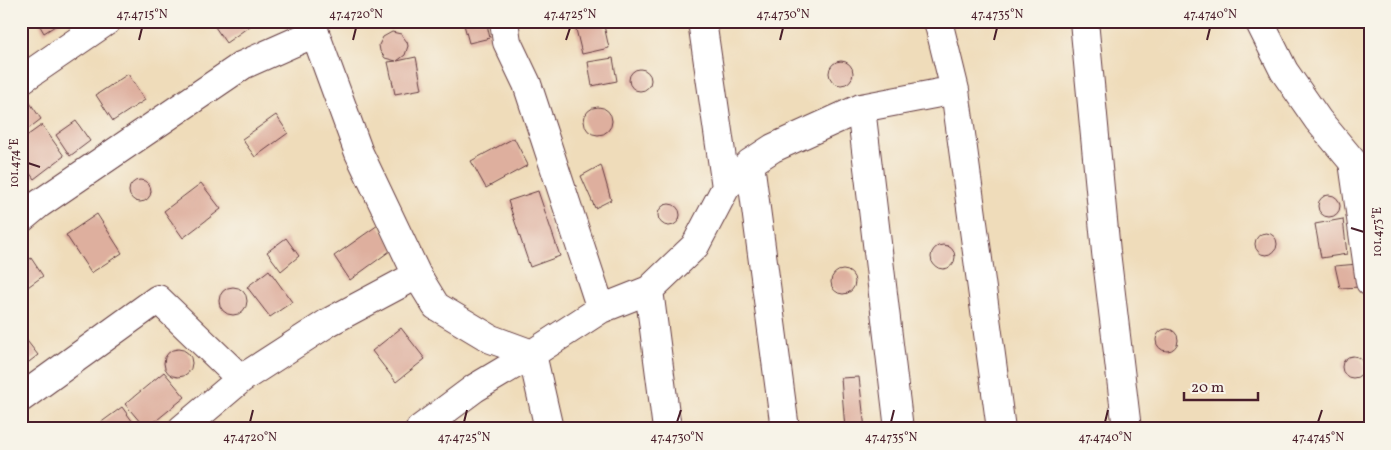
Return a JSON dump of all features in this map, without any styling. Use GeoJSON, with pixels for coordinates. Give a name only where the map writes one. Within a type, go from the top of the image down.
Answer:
{"type":"FeatureCollection","features":[{"type":"Feature","properties":{"kind":"street"},"geometry":{"type":"LineString","coordinates":[[21,80],[107,21]]}},
{"type":"Feature","properties":{"kind":"street"},"geometry":{"type":"LineString","coordinates":[[504,21],[507,42],[527,84],[601,309]]}},
{"type":"Feature","properties":{"kind":"street"},"geometry":{"type":"LineString","coordinates":[[702,21],[726,188]]}},
{"type":"Feature","properties":{"kind":"street"},"geometry":{"type":"LineString","coordinates":[[938,21],[955,90],[1001,429]]}},
{"type":"Feature","properties":{"kind":"street"},"geometry":{"type":"LineString","coordinates":[[1084,21],[1106,252],[1127,429]]}},
{"type":"Feature","properties":{"kind":"street"},"geometry":{"type":"LineString","coordinates":[[1259,21],[1284,71],[1318,120],[1353,162],[1370,282]]}},
{"type":"Feature","properties":{"kind":"street"},"geometry":{"type":"LineString","coordinates":[[21,219],[243,65],[314,27],[359,153],[417,275],[436,306],[491,339],[532,354]]}},
{"type":"Feature","properties":{"kind":"street"},"geometry":{"type":"LineString","coordinates":[[420,429],[475,388],[601,309],[649,290],[695,246],[726,188],[750,163],[773,148],[861,108],[955,90]]}},
{"type":"Feature","properties":{"kind":"street"},"geometry":{"type":"LineString","coordinates":[[861,108],[899,429]]}},
{"type":"Feature","properties":{"kind":"street"},"geometry":{"type":"LineString","coordinates":[[750,163],[786,429]]}},
{"type":"Feature","properties":{"kind":"street"},"geometry":{"type":"LineString","coordinates":[[182,429],[241,379],[329,322],[417,275]]}},
{"type":"Feature","properties":{"kind":"street"},"geometry":{"type":"LineString","coordinates":[[649,290],[667,429]]}},
{"type":"Feature","properties":{"kind":"street"},"geometry":{"type":"LineString","coordinates":[[21,398],[158,299],[241,379]]}},
{"type":"Feature","properties":{"kind":"street"},"geometry":{"type":"LineString","coordinates":[[532,354],[549,429]]}},
{"type":"Feature","properties":{"kind":"building"},"geometry":{"type":"Polygon","coordinates":[[[37,21],[63,21],[44,33],[37,21]]]}},
{"type":"Feature","properties":{"kind":"building"},"geometry":{"type":"Polygon","coordinates":[[[211,21],[257,21],[226,43],[211,21]]]}},
{"type":"Feature","properties":{"kind":"building"},"geometry":{"type":"Polygon","coordinates":[[[380,21],[393,21],[393,22],[381,25],[380,21]]]}},
{"type":"Feature","properties":{"kind":"building"},"geometry":{"type":"Polygon","coordinates":[[[463,21],[486,21],[490,38],[469,43],[463,21]]]}},
{"type":"Feature","properties":{"kind":"building"},"geometry":{"type":"Polygon","coordinates":[[[591,21],[603,21],[609,48],[582,54],[575,25],[591,21]]]}},
{"type":"Feature","properties":{"kind":"building"},"geometry":{"type":"Polygon","coordinates":[[[392,32],[401,34],[408,46],[405,55],[397,61],[416,57],[422,89],[395,94],[388,62],[396,61],[385,58],[380,51],[379,45],[383,37],[392,32]]]}},
{"type":"Feature","properties":{"kind":"building"},"geometry":{"type":"Polygon","coordinates":[[[613,58],[617,81],[592,86],[588,62],[613,58]]]}},
{"type":"Feature","properties":{"kind":"building"},"geometry":{"type":"Polygon","coordinates":[[[841,61],[849,65],[853,73],[849,81],[841,85],[833,81],[829,73],[833,65],[841,61]]]}},
{"type":"Feature","properties":{"kind":"building"},"geometry":{"type":"Polygon","coordinates":[[[640,69],[648,72],[651,80],[648,88],[640,91],[632,88],[629,80],[632,72],[640,69]]]}},
{"type":"Feature","properties":{"kind":"building"},"geometry":{"type":"Polygon","coordinates":[[[128,74],[145,100],[113,121],[96,95],[128,74]]]}},
{"type":"Feature","properties":{"kind":"building"},"geometry":{"type":"Polygon","coordinates":[[[28,100],[41,119],[24,132],[21,129],[21,105],[28,100]]]}},
{"type":"Feature","properties":{"kind":"building"},"geometry":{"type":"Polygon","coordinates":[[[598,107],[608,111],[612,121],[608,131],[598,135],[588,131],[584,121],[588,111],[598,107]]]}},
{"type":"Feature","properties":{"kind":"building"},"geometry":{"type":"Polygon","coordinates":[[[276,115],[288,133],[255,157],[242,139],[276,115]]]}},
{"type":"Feature","properties":{"kind":"building"},"geometry":{"type":"Polygon","coordinates":[[[76,121],[90,141],[70,156],[56,135],[76,121]]]}},
{"type":"Feature","properties":{"kind":"building"},"geometry":{"type":"Polygon","coordinates":[[[42,125],[64,156],[34,179],[21,161],[21,140],[42,125]]]}},
{"type":"Feature","properties":{"kind":"building"},"geometry":{"type":"Polygon","coordinates":[[[514,138],[528,165],[486,188],[471,161],[514,138]]]}},
{"type":"Feature","properties":{"kind":"building"},"geometry":{"type":"Polygon","coordinates":[[[601,165],[611,200],[595,208],[581,176],[601,165]]]}},
{"type":"Feature","properties":{"kind":"building"},"geometry":{"type":"Polygon","coordinates":[[[140,180],[150,187],[151,191],[144,201],[140,202],[130,195],[129,191],[136,181],[140,180]]]}},
{"type":"Feature","properties":{"kind":"building"},"geometry":{"type":"Polygon","coordinates":[[[201,183],[221,209],[183,238],[164,211],[201,183]]]}},
{"type":"Feature","properties":{"kind":"building"},"geometry":{"type":"Polygon","coordinates":[[[538,191],[560,256],[530,267],[508,201],[538,191]]]}},
{"type":"Feature","properties":{"kind":"building"},"geometry":{"type":"Polygon","coordinates":[[[1329,195],[1337,198],[1340,206],[1337,214],[1329,217],[1321,214],[1318,206],[1321,198],[1329,195]]]}},
{"type":"Feature","properties":{"kind":"building"},"geometry":{"type":"Polygon","coordinates":[[[669,204],[677,207],[680,215],[677,223],[669,226],[661,223],[658,215],[661,207],[669,204]]]}},
{"type":"Feature","properties":{"kind":"building"},"geometry":{"type":"Polygon","coordinates":[[[97,214],[122,253],[91,273],[66,235],[97,214]]]}},
{"type":"Feature","properties":{"kind":"building"},"geometry":{"type":"Polygon","coordinates":[[[1343,219],[1347,254],[1321,258],[1315,224],[1343,219]]]}},
{"type":"Feature","properties":{"kind":"building"},"geometry":{"type":"Polygon","coordinates":[[[378,225],[394,248],[350,280],[334,256],[378,225]]]}},
{"type":"Feature","properties":{"kind":"building"},"geometry":{"type":"Polygon","coordinates":[[[1266,233],[1274,236],[1277,244],[1274,252],[1266,255],[1258,252],[1255,244],[1258,236],[1266,233]]]}},
{"type":"Feature","properties":{"kind":"building"},"geometry":{"type":"Polygon","coordinates":[[[286,238],[299,256],[281,271],[267,252],[286,238]]]}},
{"type":"Feature","properties":{"kind":"building"},"geometry":{"type":"Polygon","coordinates":[[[943,245],[951,249],[955,257],[951,265],[943,269],[935,265],[931,257],[935,249],[943,245]]]}},
{"type":"Feature","properties":{"kind":"building"},"geometry":{"type":"Polygon","coordinates":[[[31,258],[43,276],[25,289],[21,284],[21,265],[31,258]]]}},
{"type":"Feature","properties":{"kind":"building"},"geometry":{"type":"Polygon","coordinates":[[[1358,264],[1361,287],[1340,288],[1335,266],[1358,264]]]}},
{"type":"Feature","properties":{"kind":"building"},"geometry":{"type":"Polygon","coordinates":[[[269,270],[292,302],[270,317],[247,287],[269,270]]]}},
{"type":"Feature","properties":{"kind":"building"},"geometry":{"type":"Polygon","coordinates":[[[843,270],[851,274],[855,282],[851,290],[843,294],[835,290],[831,282],[835,274],[843,270]]]}},
{"type":"Feature","properties":{"kind":"building"},"geometry":{"type":"Polygon","coordinates":[[[233,287],[243,291],[247,301],[243,311],[233,315],[223,311],[219,301],[223,291],[233,287]]]}},
{"type":"Feature","properties":{"kind":"building"},"geometry":{"type":"Polygon","coordinates":[[[401,328],[425,359],[396,382],[372,351],[401,328]]]}},
{"type":"Feature","properties":{"kind":"building"},"geometry":{"type":"Polygon","coordinates":[[[1167,329],[1175,332],[1178,340],[1175,348],[1167,351],[1159,348],[1156,340],[1159,332],[1167,329]]]}},
{"type":"Feature","properties":{"kind":"building"},"geometry":{"type":"Polygon","coordinates":[[[21,333],[38,355],[21,368],[21,333]]]}},
{"type":"Feature","properties":{"kind":"building"},"geometry":{"type":"Polygon","coordinates":[[[178,349],[188,353],[192,363],[188,373],[178,377],[168,373],[164,363],[168,353],[178,349]]]}},
{"type":"Feature","properties":{"kind":"building"},"geometry":{"type":"Polygon","coordinates":[[[1353,356],[1361,359],[1364,367],[1361,375],[1353,378],[1345,375],[1342,367],[1345,359],[1353,356]]]}},
{"type":"Feature","properties":{"kind":"building"},"geometry":{"type":"Polygon","coordinates":[[[164,372],[185,397],[146,429],[125,404],[164,372]]]}},
{"type":"Feature","properties":{"kind":"building"},"geometry":{"type":"Polygon","coordinates":[[[859,377],[865,429],[845,429],[841,378],[859,377]]]}},
{"type":"Feature","properties":{"kind":"building"},"geometry":{"type":"Polygon","coordinates":[[[122,407],[138,429],[92,429],[122,407]]]}}]}
